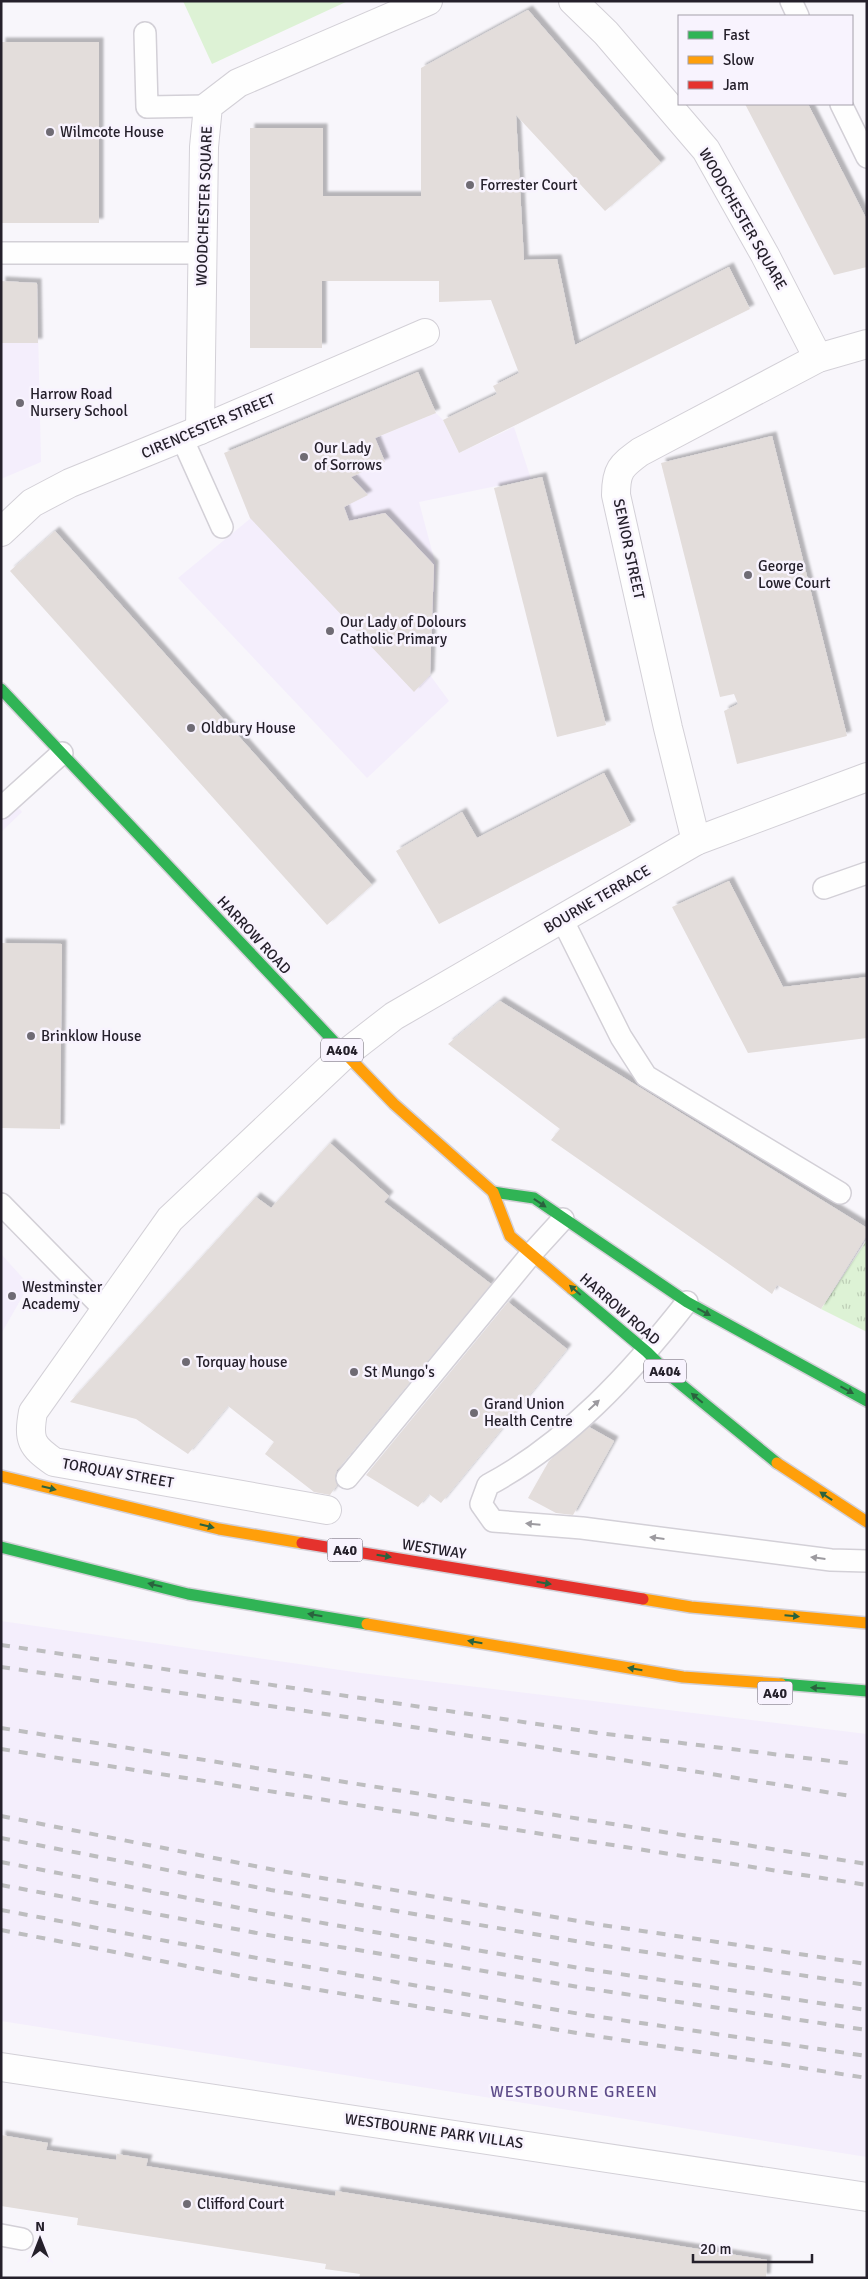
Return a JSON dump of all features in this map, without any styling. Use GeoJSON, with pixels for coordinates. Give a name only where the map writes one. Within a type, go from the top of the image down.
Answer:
{"type":"FeatureCollection","features":[{"type":"Feature","properties":{"kind":"main road","name":"HARROW ROAD"},"geometry":{"type":"LineString","coordinates":[[1,688],[345,1054],[394,1104],[493,1192],[510,1236],[647,1352],[673,1378],[767,1456],[867,1522]]}},
{"type":"Feature","properties":{"kind":"main road"},"geometry":{"type":"LineString","coordinates":[[493,1192],[534,1198],[562,1219],[687,1302],[867,1402]]}},
{"type":"Feature","properties":{"kind":"main road","name":"WESTWAY"},"geometry":{"type":"LineString","coordinates":[[1,1476],[219,1529],[691,1607],[867,1623]]}},
{"type":"Feature","properties":{"kind":"main road","name":"A40"},"geometry":{"type":"LineString","coordinates":[[1,1547],[188,1594],[799,1697]]}},
{"type":"Feature","properties":{"kind":"main road","name":"A40"},"geometry":{"type":"LineString","coordinates":[[691,1607],[798,1605]]}},
{"type":"Feature","properties":{"kind":"main road","name":"A40"},"geometry":{"type":"LineString","coordinates":[[683,1677],[867,1691]]}},
{"type":"Feature","properties":{"kind":"street","name":"WOODCHESTER SQUARE"},"geometry":{"type":"LineString","coordinates":[[191,434],[203,253],[204,147],[208,106],[238,83],[428,1]]}},
{"type":"Feature","properties":{"kind":"street","name":"WOODCHESTER SQUARE"},"geometry":{"type":"LineString","coordinates":[[572,1],[606,32],[706,150],[766,255],[818,358]]}},
{"type":"Feature","properties":{"kind":"street","name":"CIRENCESTER STREET"},"geometry":{"type":"LineString","coordinates":[[1,532],[32,503],[70,483],[191,434],[425,333]]}},
{"type":"Feature","properties":{"kind":"street","name":"SENIOR STREET"},"geometry":{"type":"LineString","coordinates":[[696,841],[668,728],[616,495],[616,479],[622,465],[640,452],[818,358],[867,344]]}},
{"type":"Feature","properties":{"kind":"street","name":"BOURNE TERRACE"},"geometry":{"type":"LineString","coordinates":[[345,1054],[394,1016],[696,841],[867,777]]}},
{"type":"Feature","properties":{"kind":"street","name":"TORQUAY STREET"},"geometry":{"type":"LineString","coordinates":[[328,1510],[54,1462],[36,1449],[30,1430],[33,1412],[170,1219],[345,1054]]}},
{"type":"Feature","properties":{"kind":"street","name":"WESTBOURNE PARK VILLAS"},"geometry":{"type":"LineString","coordinates":[[1,2067],[867,2198]]}},
{"type":"Feature","properties":{"kind":"lane"},"geometry":{"type":"LineString","coordinates":[[790,1],[797,15]]}},
{"type":"Feature","properties":{"kind":"lane"},"geometry":{"type":"LineString","coordinates":[[145,32],[147,107],[208,106]]}},
{"type":"Feature","properties":{"kind":"lane"},"geometry":{"type":"LineString","coordinates":[[841,105],[867,157]]}},
{"type":"Feature","properties":{"kind":"lane"},"geometry":{"type":"LineString","coordinates":[[1,253],[203,253]]}},
{"type":"Feature","properties":{"kind":"lane"},"geometry":{"type":"LineString","coordinates":[[191,434],[222,527]]}},
{"type":"Feature","properties":{"kind":"lane"},"geometry":{"type":"LineString","coordinates":[[1,808],[62,753]]}},
{"type":"Feature","properties":{"kind":"lane"},"geometry":{"type":"LineString","coordinates":[[824,888],[867,873]]}},
{"type":"Feature","properties":{"kind":"lane"},"geometry":{"type":"LineString","coordinates":[[562,919],[621,1037],[646,1076],[840,1193]]}},
{"type":"Feature","properties":{"kind":"lane"},"geometry":{"type":"LineString","coordinates":[[1,1204],[106,1310]]}},
{"type":"Feature","properties":{"kind":"lane"},"geometry":{"type":"LineString","coordinates":[[347,1478],[562,1219]]}},
{"type":"Feature","properties":{"kind":"lane"},"geometry":{"type":"LineString","coordinates":[[687,1302],[647,1352],[574,1423],[515,1471],[488,1485],[481,1504],[493,1521],[582,1528],[831,1560],[867,1562]]}},
{"type":"Feature","properties":{"kind":"lane"},"geometry":{"type":"LineString","coordinates":[[1,2236],[22,2239]]}},
{"type":"Feature","properties":{"kind":"shaded area","name":"Harrow Road Nursery School"},"geometry":{"type":"Polygon","coordinates":[[[1,281],[37,283],[41,462],[1,479],[1,281]]]}},
{"type":"Feature","properties":{"kind":"shaded area","name":"Our Lady of Dolours Catholic Primary"},"geometry":{"type":"Polygon","coordinates":[[[436,413],[443,420],[459,453],[514,427],[531,479],[419,502],[436,566],[430,675],[449,701],[367,778],[178,578],[251,518],[385,462],[375,438],[436,413]]]}},
{"type":"Feature","properties":{"kind":"shaded area"},"geometry":{"type":"Polygon","coordinates":[[[1,788],[22,812],[1,832],[1,788]]]}},
{"type":"Feature","properties":{"kind":"shaded area","name":"Westminster Academy"},"geometry":{"type":"Polygon","coordinates":[[[1,1254],[29,1285],[1,1334],[1,1254]]]}},
{"type":"Feature","properties":{"kind":"shaded area"},"geometry":{"type":"Polygon","coordinates":[[[1,1621],[361,1673],[867,1734],[867,2157],[1,2021],[1,1621]]]}},
{"type":"Feature","properties":{"kind":"green space"},"geometry":{"type":"Polygon","coordinates":[[[183,1],[348,1],[212,64],[183,1]]]}},
{"type":"Feature","properties":{"kind":"green space"},"geometry":{"type":"Polygon","coordinates":[[[867,1240],[867,1332],[821,1309],[867,1240]]]}},
{"type":"Feature","properties":{"kind":"building","name":"Forrester Court"},"geometry":{"type":"Polygon","coordinates":[[[528,10],[661,163],[605,211],[516,115],[524,260],[557,259],[575,345],[729,267],[750,309],[459,453],[443,420],[497,394],[493,386],[519,373],[491,300],[439,302],[439,281],[322,281],[322,348],[250,348],[250,128],[323,128],[323,196],[421,196],[421,68],[528,10]]]}},
{"type":"Feature","properties":{"kind":"building","name":"Wilmcote House"},"geometry":{"type":"Polygon","coordinates":[[[1,42],[99,42],[99,223],[1,223],[1,42]]]}},
{"type":"Feature","properties":{"kind":"building"},"geometry":{"type":"Polygon","coordinates":[[[746,105],[809,105],[867,220],[867,267],[834,275],[746,105]]]}},
{"type":"Feature","properties":{"kind":"building"},"geometry":{"type":"Polygon","coordinates":[[[1,281],[37,283],[38,343],[1,343],[1,281]]]}},
{"type":"Feature","properties":{"kind":"building"},"geometry":{"type":"Polygon","coordinates":[[[418,372],[436,413],[375,438],[385,462],[351,477],[368,495],[344,507],[349,521],[385,513],[434,565],[430,675],[414,692],[250,518],[224,453],[418,372]]]}},
{"type":"Feature","properties":{"kind":"building","name":"George Lowe Court"},"geometry":{"type":"Polygon","coordinates":[[[772,436],[847,736],[737,764],[724,711],[738,704],[734,694],[720,697],[661,463],[772,436]]]}},
{"type":"Feature","properties":{"kind":"building"},"geometry":{"type":"Polygon","coordinates":[[[542,477],[606,725],[557,737],[494,488],[542,477]]]}},
{"type":"Feature","properties":{"kind":"building","name":"Oldbury House"},"geometry":{"type":"Polygon","coordinates":[[[55,531],[372,885],[327,925],[10,571],[55,531]]]}},
{"type":"Feature","properties":{"kind":"building"},"geometry":{"type":"Polygon","coordinates":[[[604,773],[631,825],[439,924],[396,851],[462,812],[477,838],[604,773]]]}},
{"type":"Feature","properties":{"kind":"building"},"geometry":{"type":"Polygon","coordinates":[[[729,881],[783,987],[867,977],[867,1038],[748,1053],[672,907],[729,881]]]}},
{"type":"Feature","properties":{"kind":"building","name":"Brinklow House"},"geometry":{"type":"Polygon","coordinates":[[[1,943],[62,944],[60,1129],[1,1128],[1,943]]]}},
{"type":"Feature","properties":{"kind":"building"},"geometry":{"type":"Polygon","coordinates":[[[500,1001],[867,1228],[867,1235],[821,1309],[777,1285],[772,1294],[551,1140],[560,1129],[448,1044],[500,1001]]]}},
{"type":"Feature","properties":{"kind":"building"},"geometry":{"type":"Polygon","coordinates":[[[330,1143],[389,1196],[384,1202],[491,1284],[337,1470],[335,1476],[337,1485],[330,1495],[314,1492],[265,1454],[274,1442],[228,1406],[188,1454],[136,1419],[70,1402],[256,1197],[271,1208],[330,1143]]]}},
{"type":"Feature","properties":{"kind":"building","name":"Grand Union Health Centre"},"geometry":{"type":"Polygon","coordinates":[[[508,1302],[567,1349],[441,1503],[429,1494],[418,1507],[366,1475],[508,1302]]]}},
{"type":"Feature","properties":{"kind":"building"},"geometry":{"type":"Polygon","coordinates":[[[589,1427],[614,1441],[573,1515],[556,1513],[528,1498],[549,1461],[589,1427]]]}},
{"type":"Feature","properties":{"kind":"building"},"geometry":{"type":"Polygon","coordinates":[[[1,2135],[48,2143],[46,2150],[116,2160],[117,2154],[148,2159],[146,2166],[335,2196],[336,2191],[767,2260],[766,2278],[359,2278],[360,2274],[325,2269],[326,2264],[77,2225],[78,2218],[1,2206],[1,2135]]]}},
{"type":"Feature","properties":{"kind":"railway"},"geometry":{"type":"LineString","coordinates":[[1,1645],[598,1733],[856,1764]]}},
{"type":"Feature","properties":{"kind":"railway"},"geometry":{"type":"LineString","coordinates":[[1,1667],[381,1722],[851,1796]]}},
{"type":"Feature","properties":{"kind":"railway"},"geometry":{"type":"LineString","coordinates":[[1,1728],[867,1864]]}},
{"type":"Feature","properties":{"kind":"railway"},"geometry":{"type":"LineString","coordinates":[[1,1749],[867,1885]]}},
{"type":"Feature","properties":{"kind":"railway"},"geometry":{"type":"LineString","coordinates":[[1,1816],[275,1870],[602,1925],[867,1964]]}},
{"type":"Feature","properties":{"kind":"railway"},"geometry":{"type":"LineString","coordinates":[[1,1838],[271,1890],[599,1945],[867,1985]]}},
{"type":"Feature","properties":{"kind":"railway"},"geometry":{"type":"LineString","coordinates":[[1,1862],[266,1913],[579,1968],[867,2010]]}},
{"type":"Feature","properties":{"kind":"railway"},"geometry":{"type":"LineString","coordinates":[[1,1885],[262,1934],[591,1989],[867,2030]]}},
{"type":"Feature","properties":{"kind":"railway"},"geometry":{"type":"LineString","coordinates":[[1,1910],[257,1958],[586,2015],[867,2056]]}},
{"type":"Feature","properties":{"kind":"railway"},"geometry":{"type":"LineString","coordinates":[[1,1930],[254,1979],[583,2034],[867,2078]]}},
{"type":"Feature","properties":{"kind":"traffic: fast"},"geometry":{"type":"LineString","coordinates":[[1,689],[340,1048]]}},
{"type":"Feature","properties":{"kind":"traffic: fast"},"geometry":{"type":"LineString","coordinates":[[493,1192],[534,1198],[687,1302],[867,1401]]}},
{"type":"Feature","properties":{"kind":"traffic: fast"},"geometry":{"type":"LineString","coordinates":[[572,1289],[647,1352],[673,1378],[777,1463]]}},
{"type":"Feature","properties":{"kind":"traffic: fast"},"geometry":{"type":"LineString","coordinates":[[1,1547],[188,1594],[367,1624]]}},
{"type":"Feature","properties":{"kind":"traffic: fast"},"geometry":{"type":"LineString","coordinates":[[781,1684],[867,1691]]}},
{"type":"Feature","properties":{"kind":"traffic: slow"},"geometry":{"type":"LineString","coordinates":[[340,1048],[394,1104],[493,1192],[510,1236],[572,1289]]}},
{"type":"Feature","properties":{"kind":"traffic: slow"},"geometry":{"type":"LineString","coordinates":[[777,1463],[867,1522]]}},
{"type":"Feature","properties":{"kind":"traffic: slow"},"geometry":{"type":"LineString","coordinates":[[1,1476],[219,1529],[302,1543]]}},
{"type":"Feature","properties":{"kind":"traffic: slow"},"geometry":{"type":"LineString","coordinates":[[643,1599],[691,1607],[867,1623]]}},
{"type":"Feature","properties":{"kind":"traffic: slow"},"geometry":{"type":"LineString","coordinates":[[367,1624],[683,1677],[781,1684]]}},
{"type":"Feature","properties":{"kind":"traffic: jam"},"geometry":{"type":"LineString","coordinates":[[302,1543],[643,1599]]}},
{"type":"Feature","properties":{"kind":"place","name":"Wilmcote House"},"geometry":{"type":"Point","coordinates":[50,132]}},
{"type":"Feature","properties":{"kind":"place","name":"Forrester Court"},"geometry":{"type":"Point","coordinates":[470,185]}},
{"type":"Feature","properties":{"kind":"place","name":"Harrow Road Nursery School"},"geometry":{"type":"Point","coordinates":[20,403]}},
{"type":"Feature","properties":{"kind":"place","name":"Our Lady of Sorrows"},"geometry":{"type":"Point","coordinates":[304,457]}},
{"type":"Feature","properties":{"kind":"place","name":"George Lowe Court"},"geometry":{"type":"Point","coordinates":[748,575]}},
{"type":"Feature","properties":{"kind":"place","name":"Our Lady of Dolours Catholic Primary"},"geometry":{"type":"Point","coordinates":[330,631]}},
{"type":"Feature","properties":{"kind":"place","name":"Oldbury House"},"geometry":{"type":"Point","coordinates":[191,728]}},
{"type":"Feature","properties":{"kind":"place","name":"Brinklow House"},"geometry":{"type":"Point","coordinates":[31,1036]}},
{"type":"Feature","properties":{"kind":"place","name":"Westminster Academy"},"geometry":{"type":"Point","coordinates":[12,1296]}},
{"type":"Feature","properties":{"kind":"place","name":"Torquay house"},"geometry":{"type":"Point","coordinates":[186,1362]}},
{"type":"Feature","properties":{"kind":"place","name":"St Mungo's"},"geometry":{"type":"Point","coordinates":[354,1372]}},
{"type":"Feature","properties":{"kind":"place","name":"Grand Union Health Centre"},"geometry":{"type":"Point","coordinates":[474,1413]}},
{"type":"Feature","properties":{"kind":"place","name":"Clifford Court"},"geometry":{"type":"Point","coordinates":[187,2204]}},
{"type":"Feature","properties":{"kind":"district","name":"WESTBOURNE GREEN"},"geometry":{"type":"Point","coordinates":[574,2092]}}]}
